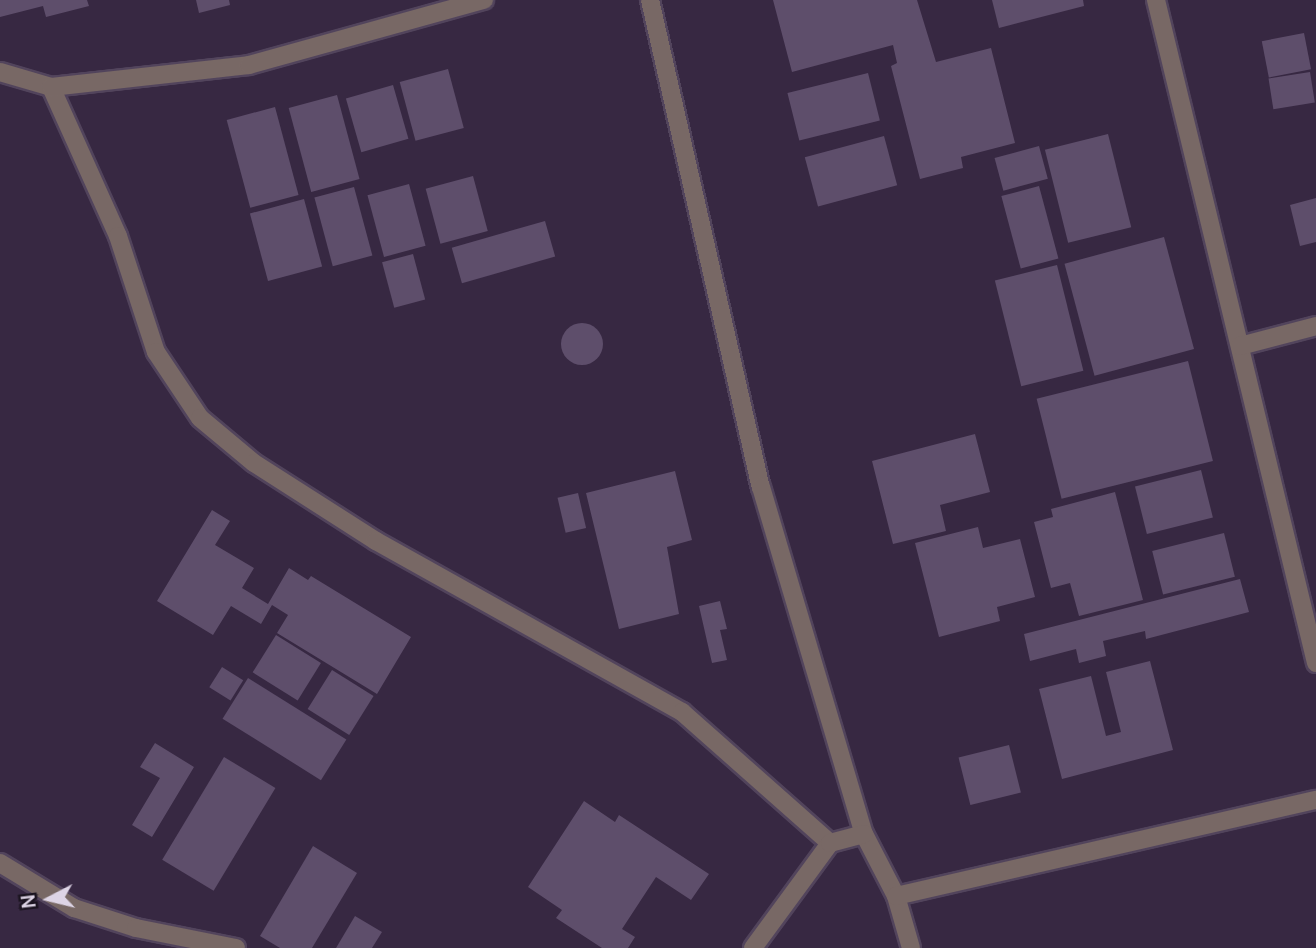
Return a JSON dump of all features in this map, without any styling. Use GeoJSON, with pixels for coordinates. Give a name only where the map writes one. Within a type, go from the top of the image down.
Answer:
{"type":"FeatureCollection","features":[{"type":"Feature","properties":{"kind":"street"},"geometry":{"type":"LineString","coordinates":[[0,72],[51,87],[249,65],[484,0]]}},
{"type":"Feature","properties":{"kind":"street"},"geometry":{"type":"LineString","coordinates":[[650,0],[761,486],[864,834],[897,896],[911,948]]}},
{"type":"Feature","properties":{"kind":"street"},"geometry":{"type":"LineString","coordinates":[[1156,0],[1316,663]]}},
{"type":"Feature","properties":{"kind":"street"},"geometry":{"type":"LineString","coordinates":[[51,87],[118,236],[156,352],[200,418],[254,463],[376,541],[682,712],[830,842]]}},
{"type":"Feature","properties":{"kind":"street"},"geometry":{"type":"LineString","coordinates":[[1240,346],[1316,326]]}},
{"type":"Feature","properties":{"kind":"street"},"geometry":{"type":"LineString","coordinates":[[897,896],[1316,800]]}},
{"type":"Feature","properties":{"kind":"street"},"geometry":{"type":"LineString","coordinates":[[752,948],[830,842],[864,834]]}},
{"type":"Feature","properties":{"kind":"street"},"geometry":{"type":"LineString","coordinates":[[0,863],[74,908],[136,928],[236,948]]}},
{"type":"Feature","properties":{"kind":"building"},"geometry":{"type":"Polygon","coordinates":[[[0,0],[87,0],[89,6],[46,17],[43,6],[0,17],[0,0]]]}},
{"type":"Feature","properties":{"kind":"building"},"geometry":{"type":"Polygon","coordinates":[[[196,0],[229,0],[230,5],[199,13],[196,0]]]}},
{"type":"Feature","properties":{"kind":"building"},"geometry":{"type":"Polygon","coordinates":[[[773,0],[917,0],[936,62],[991,48],[1015,143],[961,157],[963,168],[920,179],[891,66],[897,63],[893,45],[792,72],[773,0]]]}},
{"type":"Feature","properties":{"kind":"building"},"geometry":{"type":"Polygon","coordinates":[[[992,0],[1083,0],[1084,6],[999,28],[992,0]]]}},
{"type":"Feature","properties":{"kind":"building"},"geometry":{"type":"Polygon","coordinates":[[[1304,33],[1311,69],[1269,78],[1262,41],[1304,33]]]}},
{"type":"Feature","properties":{"kind":"building"},"geometry":{"type":"Polygon","coordinates":[[[448,69],[464,128],[415,141],[400,82],[448,69]]]}},
{"type":"Feature","properties":{"kind":"building"},"geometry":{"type":"Polygon","coordinates":[[[1310,72],[1315,103],[1273,109],[1269,79],[1310,72]]]}},
{"type":"Feature","properties":{"kind":"building"},"geometry":{"type":"Polygon","coordinates":[[[868,73],[880,121],[799,141],[787,93],[868,73]]]}},
{"type":"Feature","properties":{"kind":"building"},"geometry":{"type":"Polygon","coordinates":[[[393,85],[408,139],[361,152],[346,99],[393,85]]]}},
{"type":"Feature","properties":{"kind":"building"},"geometry":{"type":"Polygon","coordinates":[[[337,95],[360,179],[311,192],[289,108],[337,95]]]}},
{"type":"Feature","properties":{"kind":"building"},"geometry":{"type":"Polygon","coordinates":[[[275,107],[299,195],[250,208],[227,120],[275,107]]]}},
{"type":"Feature","properties":{"kind":"building"},"geometry":{"type":"Polygon","coordinates":[[[1108,134],[1131,227],[1068,243],[1045,150],[1108,134]]]}},
{"type":"Feature","properties":{"kind":"building"},"geometry":{"type":"Polygon","coordinates":[[[884,136],[897,185],[818,206],[805,157],[884,136]]]}},
{"type":"Feature","properties":{"kind":"building"},"geometry":{"type":"Polygon","coordinates":[[[1039,146],[1048,179],[1003,191],[995,158],[1039,146]]]}},
{"type":"Feature","properties":{"kind":"building"},"geometry":{"type":"Polygon","coordinates":[[[473,176],[488,231],[440,244],[426,189],[473,176]]]}},
{"type":"Feature","properties":{"kind":"building"},"geometry":{"type":"Polygon","coordinates":[[[409,184],[426,246],[384,257],[367,195],[409,184]]]}},
{"type":"Feature","properties":{"kind":"building"},"geometry":{"type":"Polygon","coordinates":[[[1039,186],[1058,258],[1021,269],[1001,196],[1039,186]]]}},
{"type":"Feature","properties":{"kind":"building"},"geometry":{"type":"Polygon","coordinates":[[[354,187],[372,256],[333,266],[314,198],[354,187]]]}},
{"type":"Feature","properties":{"kind":"building"},"geometry":{"type":"Polygon","coordinates":[[[1316,198],[1316,242],[1300,246],[1290,205],[1316,198]]]}},
{"type":"Feature","properties":{"kind":"building"},"geometry":{"type":"Polygon","coordinates":[[[304,199],[322,267],[268,281],[250,213],[304,199]]]}},
{"type":"Feature","properties":{"kind":"building"},"geometry":{"type":"Polygon","coordinates":[[[545,221],[555,257],[462,283],[452,248],[545,221]]]}},
{"type":"Feature","properties":{"kind":"building"},"geometry":{"type":"Polygon","coordinates":[[[1164,237],[1194,349],[1095,376],[1065,264],[1164,237]]]}},
{"type":"Feature","properties":{"kind":"building"},"geometry":{"type":"Polygon","coordinates":[[[413,254],[425,299],[394,308],[382,262],[413,254]]]}},
{"type":"Feature","properties":{"kind":"building"},"geometry":{"type":"Polygon","coordinates":[[[1057,265],[1083,371],[1021,386],[995,280],[1057,265]]]}},
{"type":"Feature","properties":{"kind":"building"},"geometry":{"type":"Polygon","coordinates":[[[582,323],[597,329],[603,344],[597,359],[582,365],[567,359],[561,344],[567,329],[582,323]]]}},
{"type":"Feature","properties":{"kind":"building"},"geometry":{"type":"Polygon","coordinates":[[[1188,361],[1213,461],[1062,499],[1037,399],[1188,361]]]}},
{"type":"Feature","properties":{"kind":"building"},"geometry":{"type":"Polygon","coordinates":[[[975,434],[990,492],[940,505],[946,531],[893,544],[872,461],[975,434]]]}},
{"type":"Feature","properties":{"kind":"building"},"geometry":{"type":"Polygon","coordinates":[[[1201,470],[1213,518],[1147,534],[1135,486],[1201,470]]]}},
{"type":"Feature","properties":{"kind":"building"},"geometry":{"type":"Polygon","coordinates":[[[675,471],[692,540],[667,547],[679,614],[619,629],[586,493],[675,471]]]}},
{"type":"Feature","properties":{"kind":"building"},"geometry":{"type":"Polygon","coordinates":[[[1115,492],[1143,600],[1079,616],[1070,583],[1051,588],[1034,522],[1053,517],[1051,509],[1115,492]]]}},
{"type":"Feature","properties":{"kind":"building"},"geometry":{"type":"Polygon","coordinates":[[[578,493],[586,528],[566,533],[558,498],[578,493]]]}},
{"type":"Feature","properties":{"kind":"building"},"geometry":{"type":"Polygon","coordinates":[[[212,510],[230,521],[215,545],[254,568],[242,588],[268,604],[289,568],[308,580],[311,576],[411,637],[377,694],[277,633],[288,615],[272,605],[261,624],[231,606],[213,635],[157,601],[212,510]]]}},
{"type":"Feature","properties":{"kind":"building"},"geometry":{"type":"Polygon","coordinates":[[[978,527],[983,548],[1020,539],[1035,597],[997,607],[1000,621],[939,637],[915,543],[978,527]]]}},
{"type":"Feature","properties":{"kind":"building"},"geometry":{"type":"Polygon","coordinates":[[[1224,533],[1235,577],[1163,595],[1152,551],[1224,533]]]}},
{"type":"Feature","properties":{"kind":"building"},"geometry":{"type":"Polygon","coordinates":[[[1240,579],[1249,612],[1146,639],[1145,631],[1103,641],[1106,656],[1079,663],[1076,649],[1030,661],[1024,634],[1240,579]]]}},
{"type":"Feature","properties":{"kind":"building"},"geometry":{"type":"Polygon","coordinates":[[[720,601],[727,629],[720,630],[727,660],[712,663],[699,606],[720,601]]]}},
{"type":"Feature","properties":{"kind":"building"},"geometry":{"type":"Polygon","coordinates":[[[276,635],[321,663],[298,700],[253,672],[276,635]]]}},
{"type":"Feature","properties":{"kind":"building"},"geometry":{"type":"Polygon","coordinates":[[[1150,661],[1173,750],[1062,779],[1039,689],[1091,676],[1106,736],[1121,732],[1106,672],[1150,661]]]}},
{"type":"Feature","properties":{"kind":"building"},"geometry":{"type":"Polygon","coordinates":[[[222,667],[243,680],[230,701],[209,687],[222,667]]]}},
{"type":"Feature","properties":{"kind":"building"},"geometry":{"type":"Polygon","coordinates":[[[332,670],[374,696],[349,735],[308,709],[332,670]]]}},
{"type":"Feature","properties":{"kind":"building"},"geometry":{"type":"Polygon","coordinates":[[[248,678],[346,739],[321,780],[223,719],[248,678]]]}},
{"type":"Feature","properties":{"kind":"building"},"geometry":{"type":"Polygon","coordinates":[[[155,743],[194,767],[152,837],[132,825],[160,778],[140,767],[155,743]]]}},
{"type":"Feature","properties":{"kind":"building"},"geometry":{"type":"Polygon","coordinates":[[[1009,745],[1021,793],[970,805],[959,758],[1009,745]]]}},
{"type":"Feature","properties":{"kind":"building"},"geometry":{"type":"Polygon","coordinates":[[[224,757],[275,788],[214,891],[162,860],[224,757]]]}},
{"type":"Feature","properties":{"kind":"building"},"geometry":{"type":"Polygon","coordinates":[[[584,801],[615,822],[619,815],[709,874],[691,900],[656,877],[622,929],[635,937],[628,948],[602,948],[556,918],[562,910],[528,887],[584,801]]]}},
{"type":"Feature","properties":{"kind":"building"},"geometry":{"type":"Polygon","coordinates":[[[313,846],[357,873],[312,948],[280,948],[260,936],[313,846]]]}},
{"type":"Feature","properties":{"kind":"building"},"geometry":{"type":"Polygon","coordinates":[[[355,916],[382,932],[372,948],[336,948],[355,916]]]}}]}
